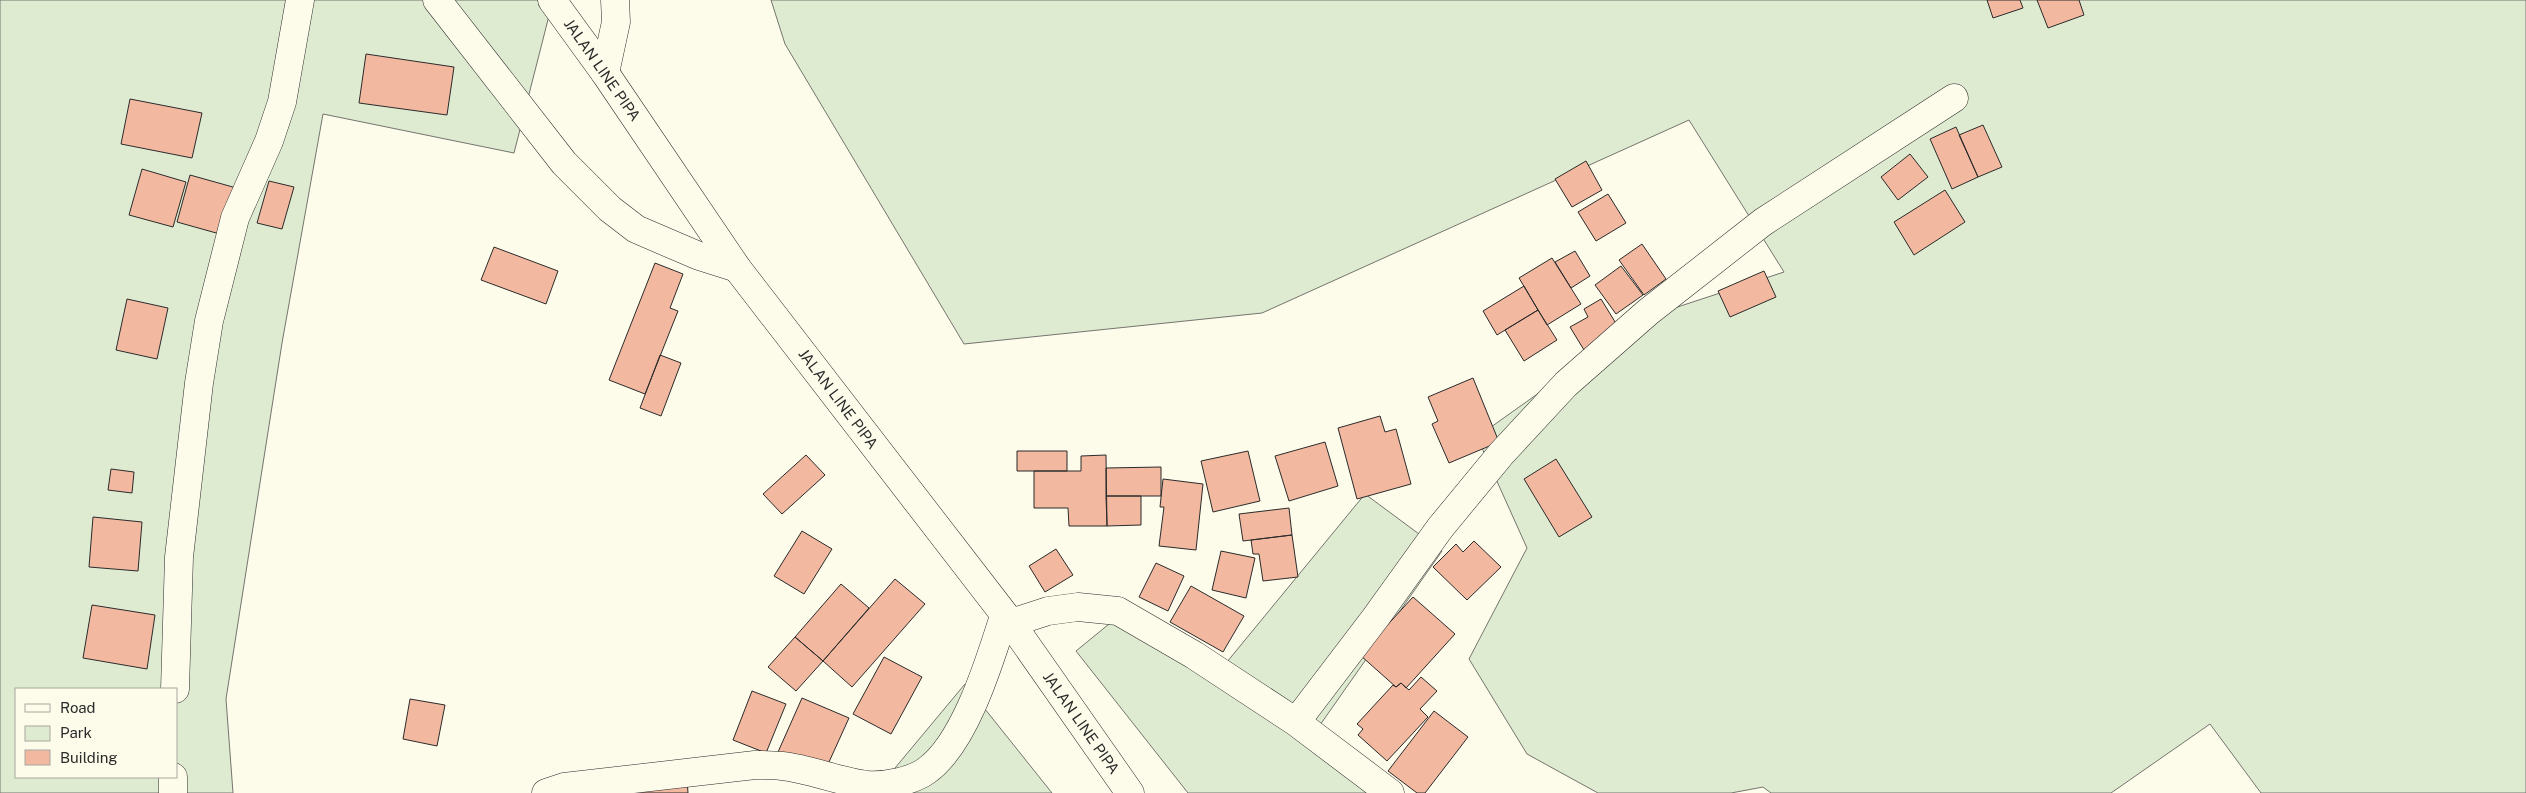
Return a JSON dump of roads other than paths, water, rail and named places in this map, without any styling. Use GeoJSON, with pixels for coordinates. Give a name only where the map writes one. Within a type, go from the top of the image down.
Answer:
{"type":"FeatureCollection","features":[{"type":"Feature","properties":{"kind":"street"},"geometry":{"type":"LineString","coordinates":[[175,688],[179,557],[199,383],[209,321],[235,218],[269,141],[282,102],[300,0]]}},
{"type":"Feature","properties":{"kind":"street"},"geometry":{"type":"LineString","coordinates":[[437,0],[564,163],[610,208],[636,229],[699,256],[738,268]]}},
{"type":"Feature","properties":{"kind":"street","name":"JALAN LINE PIPA"},"geometry":{"type":"LineString","coordinates":[[552,0],[605,73],[738,268],[1007,620],[1130,793]]}},
{"type":"Feature","properties":{"kind":"street"},"geometry":{"type":"LineString","coordinates":[[605,73],[616,22],[615,0]]}},
{"type":"Feature","properties":{"kind":"street"},"geometry":{"type":"LineString","coordinates":[[1296,722],[1446,521],[1501,454],[1566,384],[1648,312],[1756,227],[1954,98]]}},
{"type":"Feature","properties":{"kind":"street"},"geometry":{"type":"LineString","coordinates":[[546,793],[564,787],[755,765],[782,766],[866,785],[884,785],[926,772],[942,757],[961,729],[1007,620],[1078,607],[1118,611],[1194,655],[1296,722],[1390,793]]}},
{"type":"Feature","properties":{"kind":"street"},"geometry":{"type":"LineString","coordinates":[[173,793],[174,778]]}}]}
